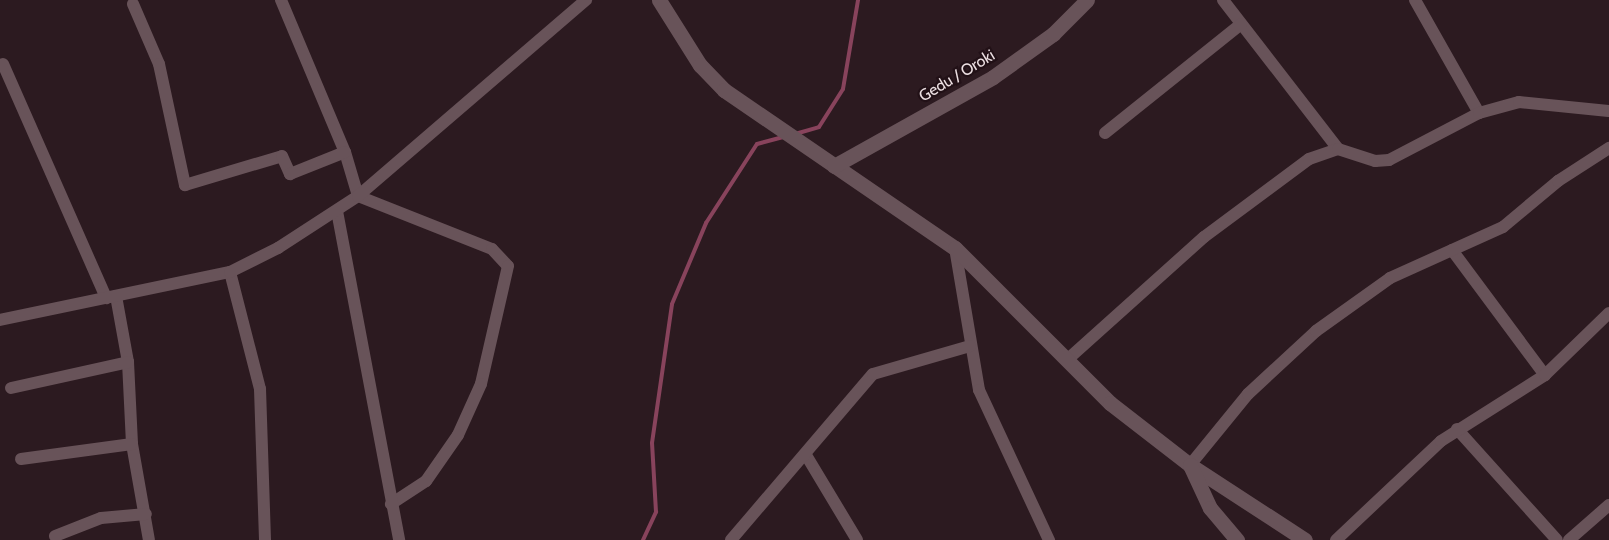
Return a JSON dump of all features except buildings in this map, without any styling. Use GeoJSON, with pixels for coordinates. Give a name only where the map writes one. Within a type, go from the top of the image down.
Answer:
{"type":"FeatureCollection","features":[{"type":"Feature","properties":{"kind":"street"},"geometry":{"type":"LineString","coordinates":[[280,0],[345,152],[358,196]]}},
{"type":"Feature","properties":{"kind":"street"},"geometry":{"type":"LineString","coordinates":[[0,320],[230,272],[337,211],[358,196],[586,0]]}},
{"type":"Feature","properties":{"kind":"street"},"geometry":{"type":"LineString","coordinates":[[659,0],[700,65],[748,108],[955,248],[1110,403],[1190,465],[1305,540]]}},
{"type":"Feature","properties":{"kind":"street","name":"Gedu / Oroki"},"geometry":{"type":"LineString","coordinates":[[834,166],[993,77],[1053,34],[1087,0]]}},
{"type":"Feature","properties":{"kind":"street"},"geometry":{"type":"LineString","coordinates":[[1223,0],[1338,149],[1375,161],[1390,160],[1479,113],[1519,102],[1609,111]]}},
{"type":"Feature","properties":{"kind":"street"},"geometry":{"type":"LineString","coordinates":[[1415,0],[1479,113]]}},
{"type":"Feature","properties":{"kind":"street"},"geometry":{"type":"LineString","coordinates":[[133,4],[159,64],[185,186],[282,156],[290,174],[345,152]]}},
{"type":"Feature","properties":{"kind":"street"},"geometry":{"type":"LineString","coordinates":[[1105,133],[1241,24]]}},
{"type":"Feature","properties":{"kind":"street"},"geometry":{"type":"LineString","coordinates":[[3,64],[111,297],[128,362],[132,444],[146,514],[149,540]]}},
{"type":"Feature","properties":{"kind":"street"},"geometry":{"type":"LineString","coordinates":[[1190,465],[1248,394],[1316,331],[1390,278],[1503,227],[1558,181],[1609,148]]}},
{"type":"Feature","properties":{"kind":"street"},"geometry":{"type":"LineString","coordinates":[[1068,359],[1204,237],[1310,159],[1338,149]]}},
{"type":"Feature","properties":{"kind":"street"},"geometry":{"type":"LineString","coordinates":[[358,196],[492,249],[503,257],[509,271],[481,384],[458,435],[426,481],[391,504]]}},
{"type":"Feature","properties":{"kind":"street"},"geometry":{"type":"LineString","coordinates":[[337,211],[399,540]]}},
{"type":"Feature","properties":{"kind":"street"},"geometry":{"type":"LineString","coordinates":[[955,248],[970,346],[979,390],[1049,540]]}},
{"type":"Feature","properties":{"kind":"street"},"geometry":{"type":"LineString","coordinates":[[1452,250],[1545,375]]}},
{"type":"Feature","properties":{"kind":"street"},"geometry":{"type":"LineString","coordinates":[[230,272],[260,389],[265,540]]}},
{"type":"Feature","properties":{"kind":"street"},"geometry":{"type":"LineString","coordinates":[[1336,540],[1457,429],[1545,375],[1609,313]]}},
{"type":"Feature","properties":{"kind":"street"},"geometry":{"type":"LineString","coordinates":[[731,540],[806,455],[873,374],[970,346]]}},
{"type":"Feature","properties":{"kind":"street"},"geometry":{"type":"LineString","coordinates":[[11,388],[128,362]]}},
{"type":"Feature","properties":{"kind":"street"},"geometry":{"type":"LineString","coordinates":[[1457,429],[1557,540]]}},
{"type":"Feature","properties":{"kind":"street"},"geometry":{"type":"LineString","coordinates":[[21,459],[132,444]]}},
{"type":"Feature","properties":{"kind":"street"},"geometry":{"type":"LineString","coordinates":[[806,455],[857,540]]}},
{"type":"Feature","properties":{"kind":"street"},"geometry":{"type":"LineString","coordinates":[[1190,465],[1210,508],[1238,540]]}},
{"type":"Feature","properties":{"kind":"street"},"geometry":{"type":"LineString","coordinates":[[1569,540],[1609,505]]}},
{"type":"Feature","properties":{"kind":"street"},"geometry":{"type":"LineString","coordinates":[[55,536],[101,518],[146,514]]}},
{"type":"Feature","properties":{"kind":"waterway"},"geometry":{"type":"LineString","coordinates":[[795,134],[819,127],[843,89],[858,0]]}},
{"type":"Feature","properties":{"kind":"waterway"},"geometry":{"type":"LineString","coordinates":[[643,540],[656,512],[652,443],[672,304],[706,223],[757,144],[784,137]]}}]}
